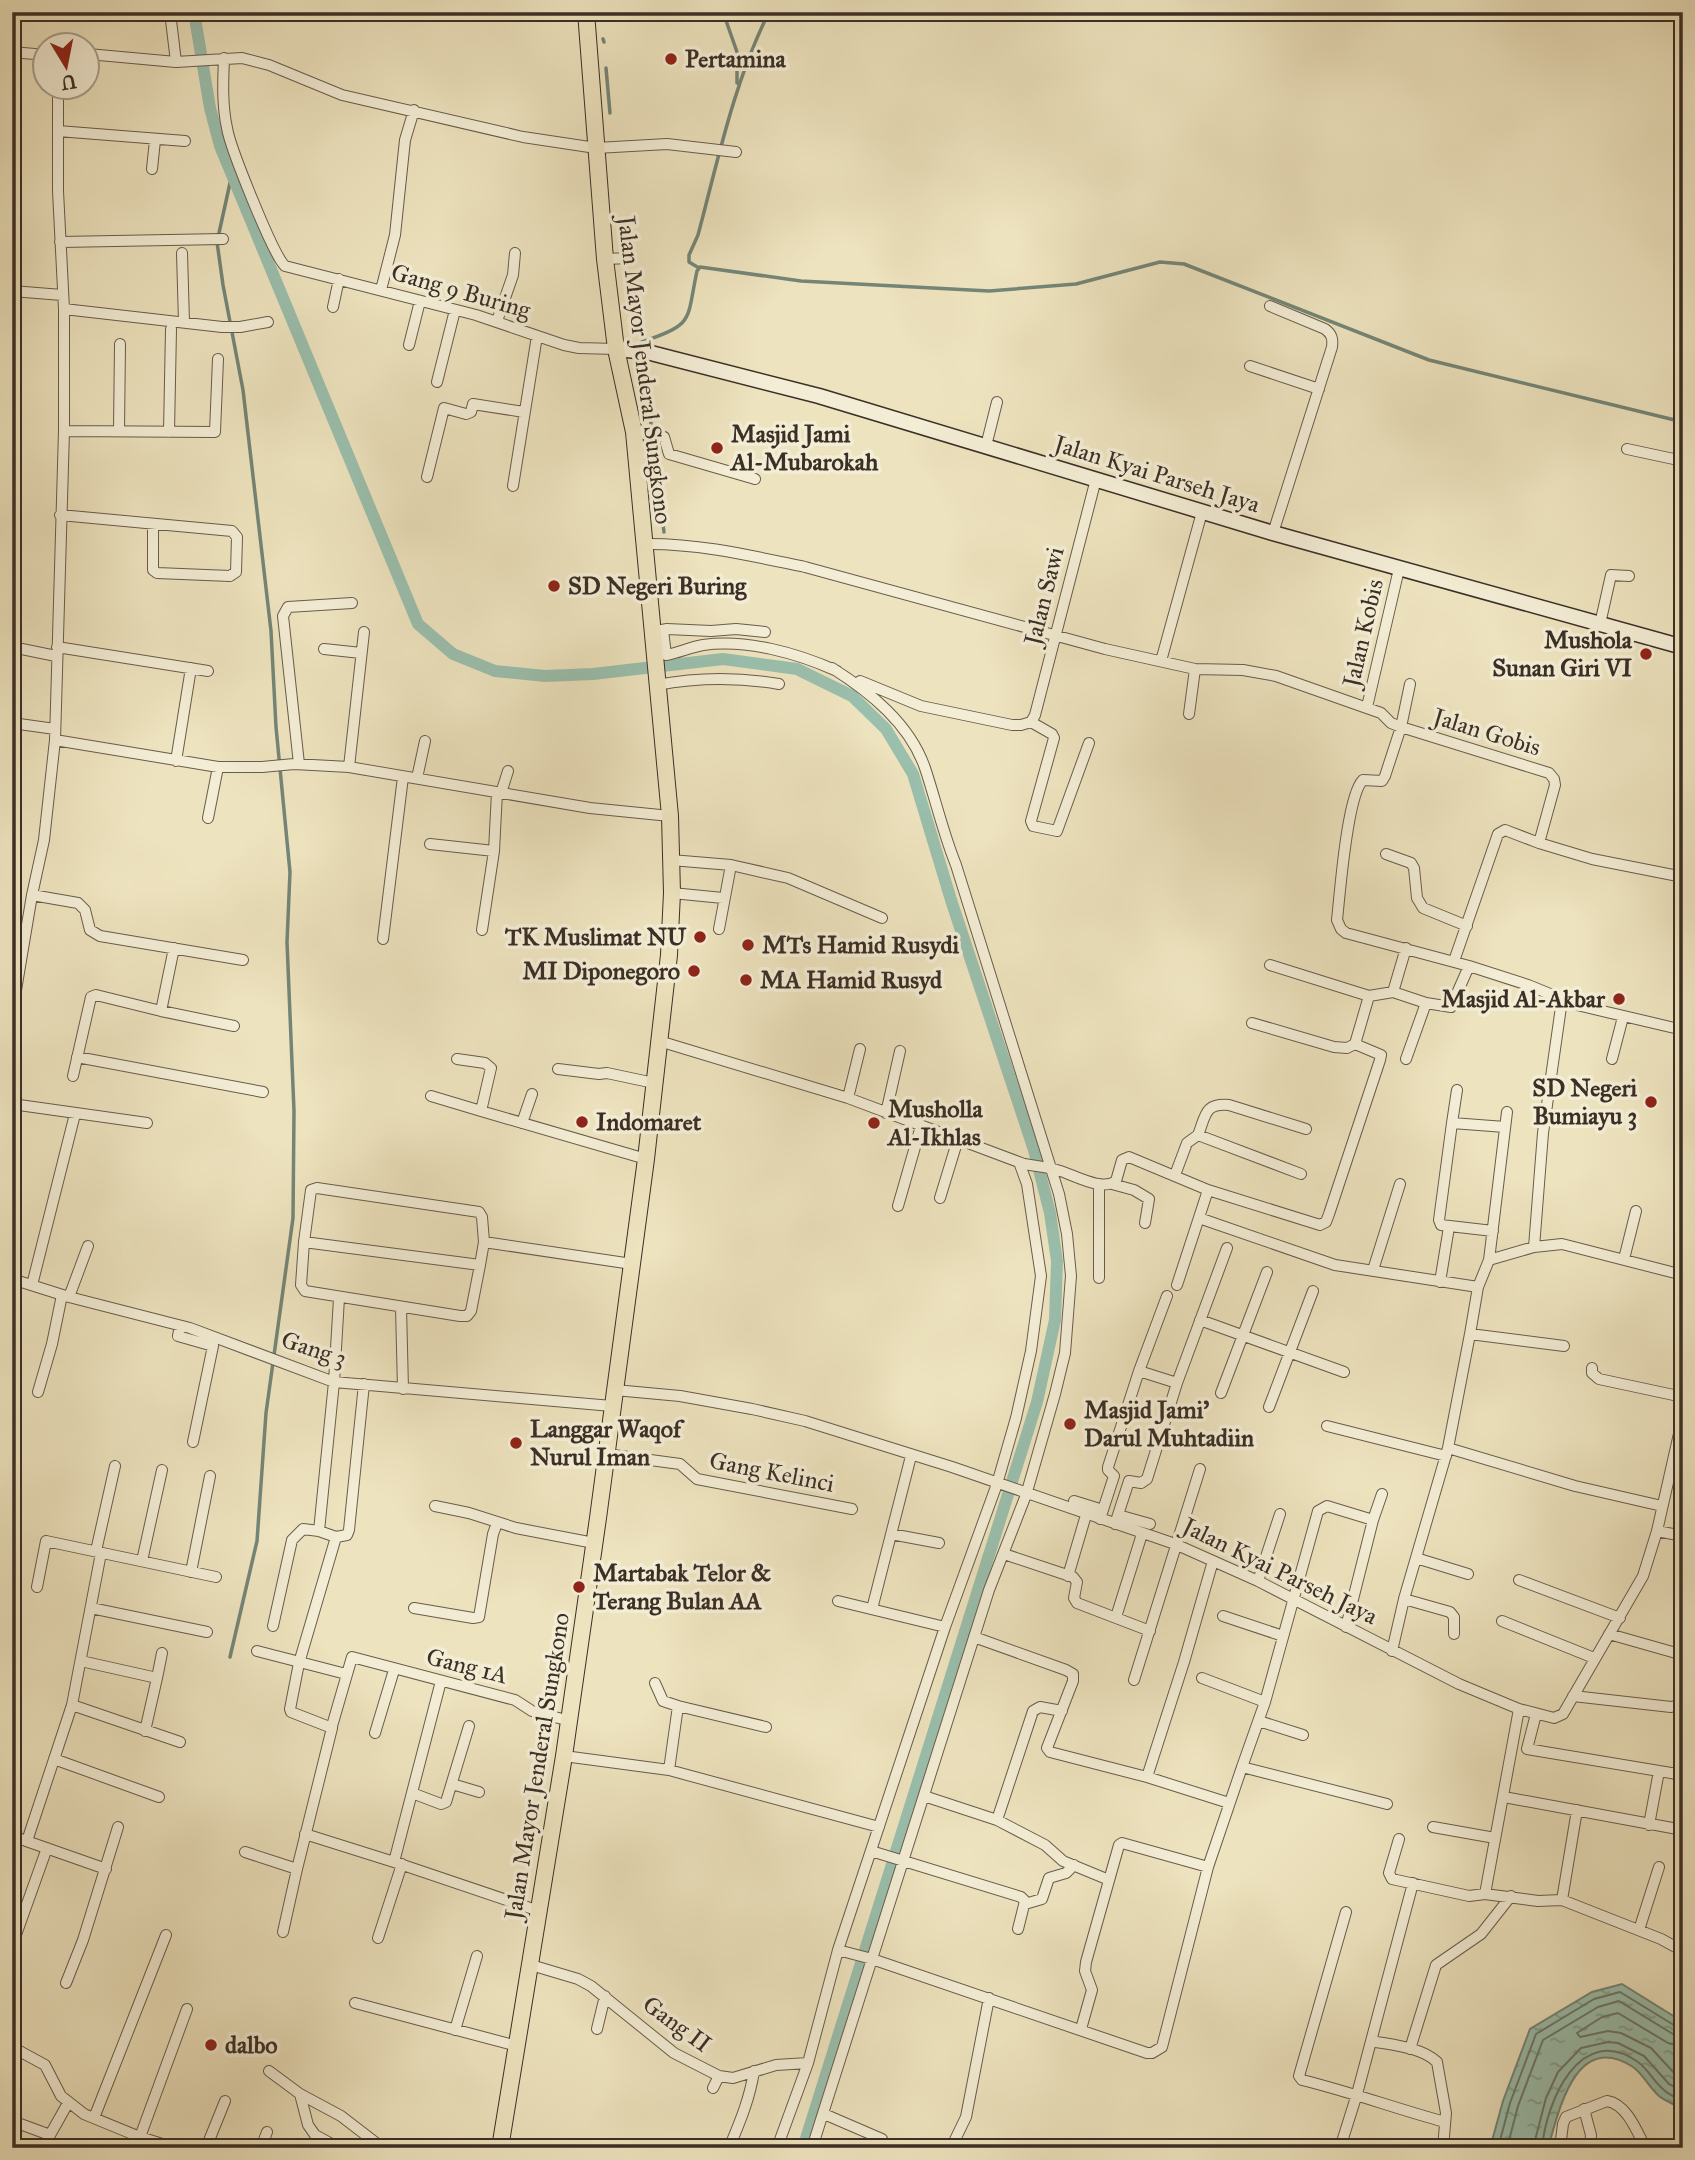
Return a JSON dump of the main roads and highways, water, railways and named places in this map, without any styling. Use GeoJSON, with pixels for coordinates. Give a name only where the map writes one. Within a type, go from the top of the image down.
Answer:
{"type":"FeatureCollection","features":[{"type":"Feature","properties":{"kind":"main road","name":"Jalan Mayor Jenderal Sungkono"},"geometry":{"type":"LineString","coordinates":[[500,2148],[564,1756],[614,1398],[646,1159],[669,955],[672,893],[670,816],[657,683],[662,655],[661,630],[648,544],[646,433],[617,349],[619,258],[607,147],[586,12]]}},
{"type":"Feature","properties":{"kind":"main road","name":"Jalan Kyai Parseh Jaya"},"geometry":{"type":"LineString","coordinates":[[617,349],[647,352],[819,396],[1273,533],[1683,647]]}},
{"type":"Feature","properties":{"kind":"water"},"geometry":{"type":"Polygon","coordinates":[[[1622,1984],[1683,2022],[1683,2109],[1659,2096],[1633,2067],[1613,2058],[1597,2059],[1584,2066],[1573,2079],[1558,2114],[1548,2148],[1490,2148],[1503,2101],[1530,2029],[1592,1992],[1622,1984]]]}},
{"type":"Feature","properties":{"kind":"waterway"},"geometry":{"type":"LineString","coordinates":[[194,12],[210,108],[220,146],[418,624],[453,654],[495,671],[545,676],[593,674],[723,659],[797,669],[852,696],[886,729],[913,774],[951,900],[1034,1150],[1050,1213],[1057,1261],[1055,1320],[1037,1402],[803,2148]]}},
{"type":"Feature","properties":{"kind":"waterway"},"geometry":{"type":"LineString","coordinates":[[723,12],[737,52],[737,83]]}},
{"type":"Feature","properties":{"kind":"waterway"},"geometry":{"type":"LineString","coordinates":[[699,268],[689,262],[689,255],[698,235],[736,94],[769,12]]}},
{"type":"Feature","properties":{"kind":"waterway"},"geometry":{"type":"LineString","coordinates":[[606,68],[610,113]]}},
{"type":"Feature","properties":{"kind":"waterway"},"geometry":{"type":"LineString","coordinates":[[230,1657],[257,1541],[266,1413],[293,1218],[294,1111],[287,942],[290,872],[276,727],[271,631],[243,390],[217,242],[232,174]]}},
{"type":"Feature","properties":{"kind":"waterway"},"geometry":{"type":"LineString","coordinates":[[642,342],[671,330],[685,319],[700,267],[801,281],[989,291],[1076,284],[1160,262],[1184,264],[1429,360],[1683,422]]}},
{"type":"Feature","properties":{"kind":"waterway"},"geometry":{"type":"LineString","coordinates":[[643,357],[664,532]]}},
{"type":"Feature","properties":{"kind":"place","name":"Pertamina"},"geometry":{"type":"Point","coordinates":[671,59]}},
{"type":"Feature","properties":{"kind":"place","name":"Masjid Jami Al-Mubarokah"},"geometry":{"type":"Point","coordinates":[717,448]}},
{"type":"Feature","properties":{"kind":"place","name":"SD Negeri Buring"},"geometry":{"type":"Point","coordinates":[554,586]}},
{"type":"Feature","properties":{"kind":"place","name":"Mushola Sunan Giri VI"},"geometry":{"type":"Point","coordinates":[1646,654]}},
{"type":"Feature","properties":{"kind":"place","name":"TK Muslimat NU"},"geometry":{"type":"Point","coordinates":[700,937]}},
{"type":"Feature","properties":{"kind":"place","name":"MTs Hamid Rusydi"},"geometry":{"type":"Point","coordinates":[748,945]}},
{"type":"Feature","properties":{"kind":"place","name":"MI Diponegoro"},"geometry":{"type":"Point","coordinates":[694,971]}},
{"type":"Feature","properties":{"kind":"place","name":"MA Hamid Rusyd"},"geometry":{"type":"Point","coordinates":[746,980]}},
{"type":"Feature","properties":{"kind":"place","name":"Masjid Al-Akbar"},"geometry":{"type":"Point","coordinates":[1619,999]}},
{"type":"Feature","properties":{"kind":"place","name":"SD Negeri Bumiayu 3"},"geometry":{"type":"Point","coordinates":[1651,1102]}},
{"type":"Feature","properties":{"kind":"place","name":"Indomaret"},"geometry":{"type":"Point","coordinates":[582,1122]}},
{"type":"Feature","properties":{"kind":"place","name":"Musholla Al-Ikhlas"},"geometry":{"type":"Point","coordinates":[874,1123]}},
{"type":"Feature","properties":{"kind":"place","name":"Masjid Jami' Darul Muhtadiin"},"geometry":{"type":"Point","coordinates":[1070,1424]}},
{"type":"Feature","properties":{"kind":"place","name":"Langgar Waqof Nurul Iman"},"geometry":{"type":"Point","coordinates":[516,1443]}},
{"type":"Feature","properties":{"kind":"place","name":"Martabak Telor & Terang Bulan AA"},"geometry":{"type":"Point","coordinates":[579,1587]}},
{"type":"Feature","properties":{"kind":"place","name":"dalbo"},"geometry":{"type":"Point","coordinates":[211,2045]}}]}
